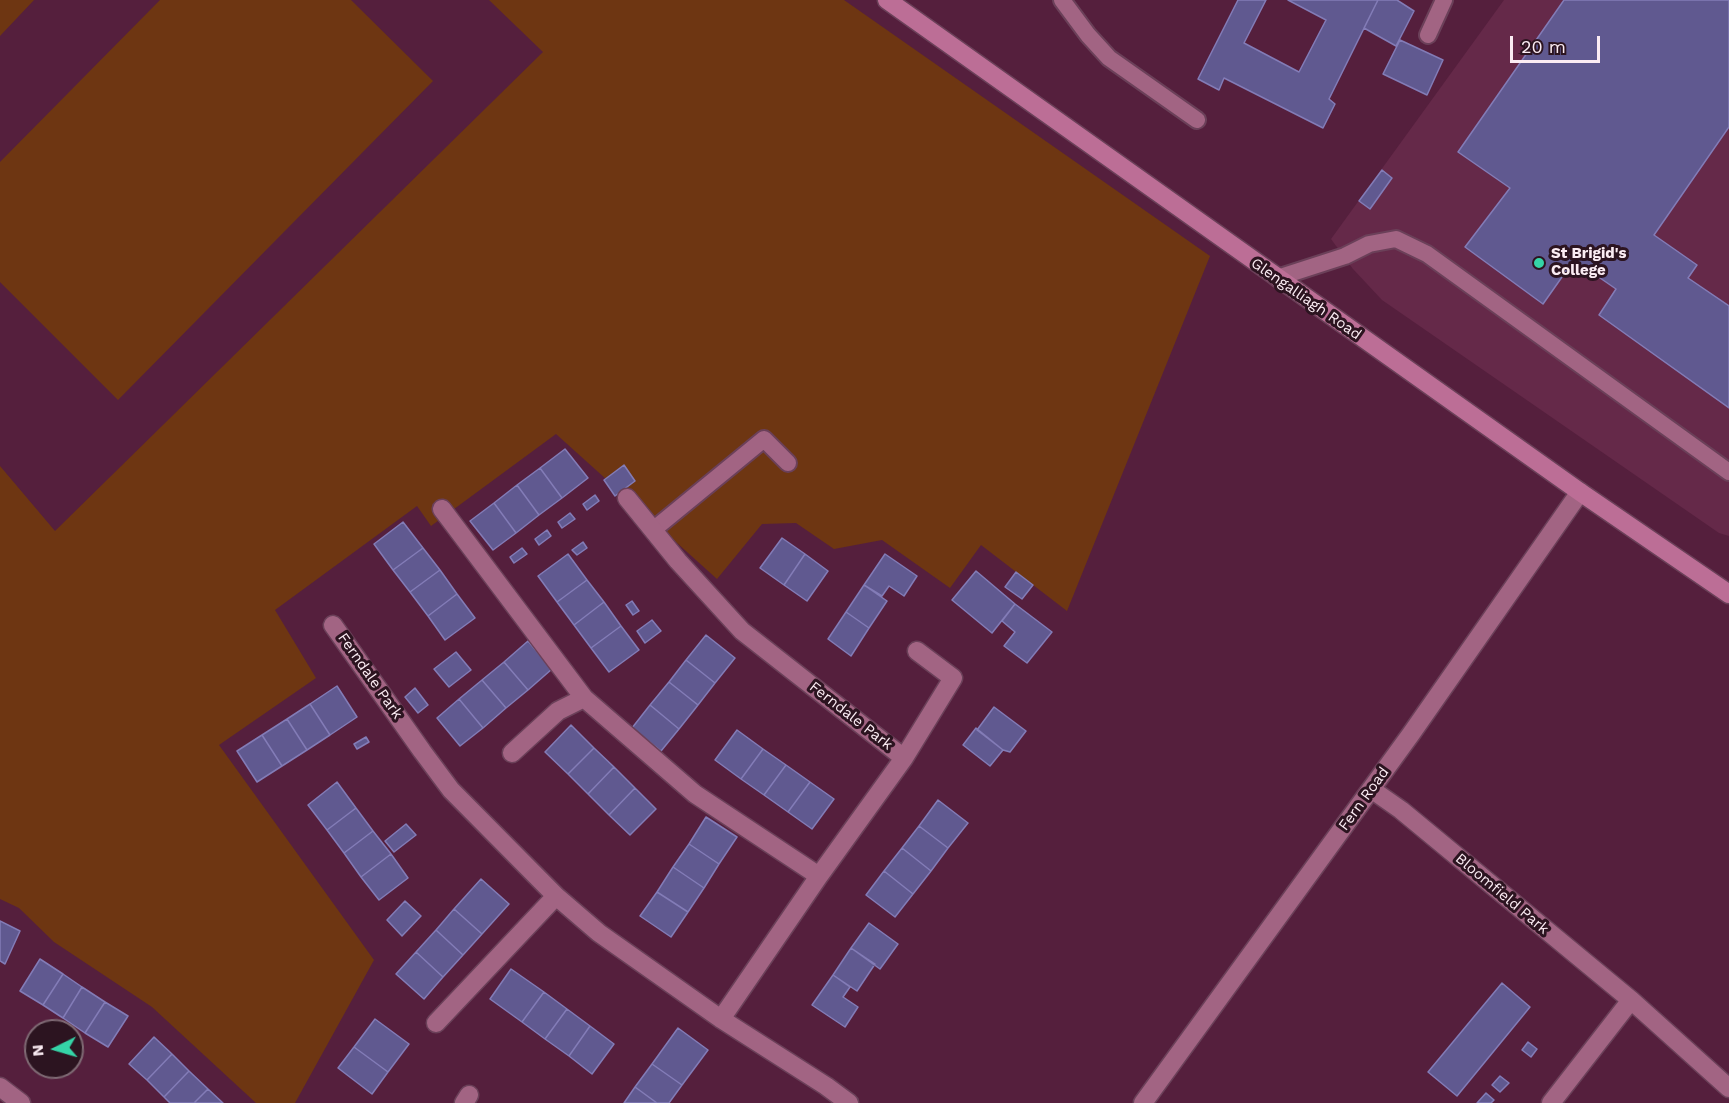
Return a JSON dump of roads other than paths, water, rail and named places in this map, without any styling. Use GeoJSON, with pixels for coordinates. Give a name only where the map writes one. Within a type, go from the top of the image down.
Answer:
{"type":"FeatureCollection","features":[{"type":"Feature","properties":{"kind":"main road","name":"Glengalliagh Road"},"geometry":{"type":"LineString","coordinates":[[886,0],[1580,492],[1729,594]]}},
{"type":"Feature","properties":{"kind":"street","name":"Fern Road"},"geometry":{"type":"LineString","coordinates":[[1143,1103],[1371,789],[1580,492]]}},
{"type":"Feature","properties":{"kind":"street","name":"Ferndale Park"},"geometry":{"type":"LineString","coordinates":[[627,498],[678,561],[742,632],[904,758],[819,876],[721,1019]]}},
{"type":"Feature","properties":{"kind":"street"},"geometry":{"type":"LineString","coordinates":[[442,509],[584,698],[695,794],[819,876]]}},
{"type":"Feature","properties":{"kind":"street","name":"Ferndale Park"},"geometry":{"type":"LineString","coordinates":[[333,625],[451,790],[556,896],[599,933],[721,1019],[849,1103]]}},
{"type":"Feature","properties":{"kind":"street"},"geometry":{"type":"LineString","coordinates":[[904,758],[953,678],[917,651]]}},
{"type":"Feature","properties":{"kind":"street"},"geometry":{"type":"LineString","coordinates":[[512,753],[558,711],[584,698]]}},
{"type":"Feature","properties":{"kind":"street","name":"Bloomfield Park"},"geometry":{"type":"LineString","coordinates":[[1371,789],[1401,810],[1631,1000],[1729,1088]]}},
{"type":"Feature","properties":{"kind":"street"},"geometry":{"type":"LineString","coordinates":[[436,1023],[556,896]]}},
{"type":"Feature","properties":{"kind":"street"},"geometry":{"type":"LineString","coordinates":[[1551,1103],[1631,1000]]}},
{"type":"Feature","properties":{"kind":"street"},"geometry":{"type":"LineString","coordinates":[[0,1087],[21,1103]]}},
{"type":"Feature","properties":{"kind":"lane"},"geometry":{"type":"LineString","coordinates":[[1062,0],[1088,35],[1109,58],[1197,120]]}},
{"type":"Feature","properties":{"kind":"lane"},"geometry":{"type":"LineString","coordinates":[[1428,35],[1444,0]]}},
{"type":"Feature","properties":{"kind":"lane"},"geometry":{"type":"LineString","coordinates":[[1277,278],[1345,256],[1369,244],[1396,239],[1427,254],[1729,472]]}},
{"type":"Feature","properties":{"kind":"lane"},"geometry":{"type":"LineString","coordinates":[[652,530],[764,439],[788,462]]}},
{"type":"Feature","properties":{"kind":"place","name":"St Brigid's College"},"geometry":{"type":"Point","coordinates":[1539,263]}}]}
